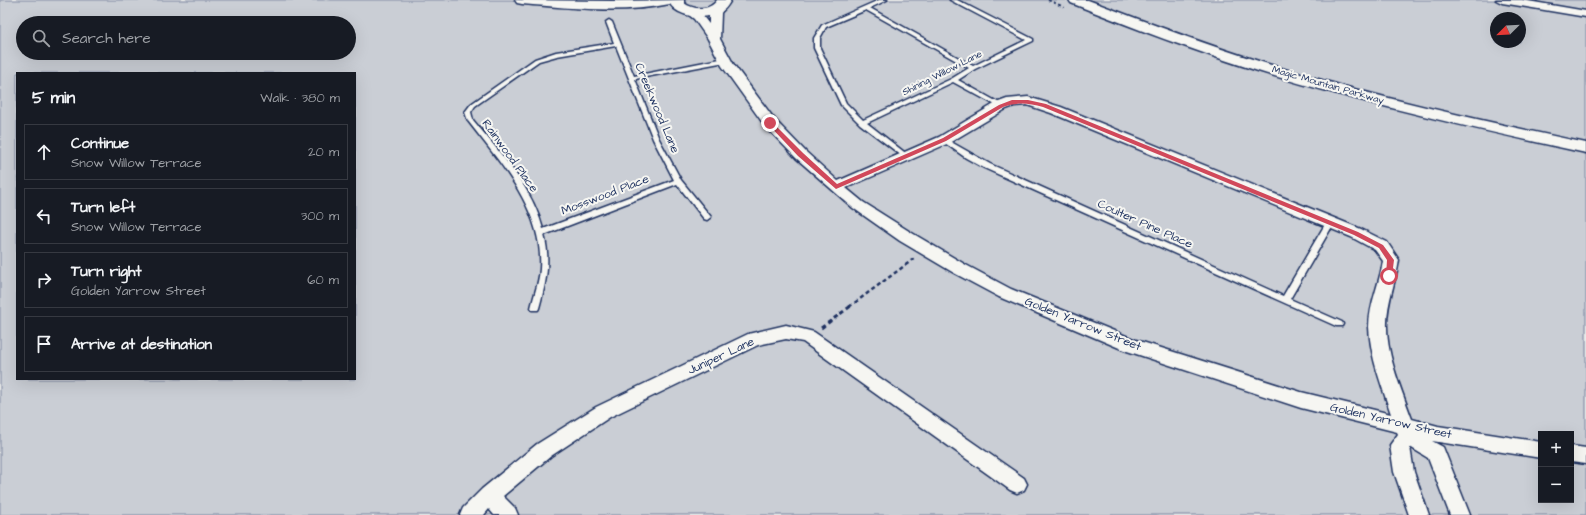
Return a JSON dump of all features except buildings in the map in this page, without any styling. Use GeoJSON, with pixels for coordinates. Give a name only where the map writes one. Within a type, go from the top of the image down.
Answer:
{"type":"FeatureCollection","features":[{"type":"Feature","properties":{"kind":"street"},"geometry":{"type":"LineString","coordinates":[[522,0],[640,8],[684,7],[705,12],[724,3]]}},
{"type":"Feature","properties":{"kind":"street"},"geometry":{"type":"LineString","coordinates":[[628,6],[668,0]]}},
{"type":"Feature","properties":{"kind":"street","name":"Magic Mountain Parkway"},"geometry":{"type":"LineString","coordinates":[[1076,0],[1170,36],[1243,61],[1322,85],[1474,124],[1586,148]]}},
{"type":"Feature","properties":{"kind":"street","name":"Magic Mountain Parkway"},"geometry":{"type":"LineString","coordinates":[[1103,0],[1209,39],[1363,85],[1455,108],[1586,135]]}},
{"type":"Feature","properties":{"kind":"street"},"geometry":{"type":"LineString","coordinates":[[1502,0],[1586,14]]}},
{"type":"Feature","properties":{"kind":"street","name":"Golden Yarrow Street"},"geometry":{"type":"LineString","coordinates":[[714,39],[715,13],[724,3]]}},
{"type":"Feature","properties":{"kind":"street","name":"Golden Yarrow Street"},"geometry":{"type":"LineString","coordinates":[[684,7],[698,17],[714,39],[725,60],[747,93],[770,123],[800,155],[858,205],[926,249],[1005,293],[1130,345],[1301,400],[1406,431],[1438,434],[1538,450]]}},
{"type":"Feature","properties":{"kind":"street"},"geometry":{"type":"LineString","coordinates":[[836,187],[944,140],[1001,106],[1012,102],[1028,101],[1044,106],[1330,222],[1381,246],[1391,260],[1389,276],[1381,302],[1378,327],[1385,370],[1406,431],[1436,453],[1460,515]]}},
{"type":"Feature","properties":{"kind":"street","name":"Juniper Lane"},"geometry":{"type":"LineString","coordinates":[[470,515],[489,495],[544,450],[603,412],[754,339],[786,332],[808,337],[1017,484]]}},
{"type":"Feature","properties":{"kind":"street"},"geometry":{"type":"LineString","coordinates":[[1406,431],[1400,445],[1404,472],[1419,515]]}},
{"type":"Feature","properties":{"kind":"street"},"geometry":{"type":"LineString","coordinates":[[1574,454],[1586,456]]}},
{"type":"Feature","properties":{"kind":"street"},"geometry":{"type":"LineString","coordinates":[[489,495],[508,515]]}},
{"type":"Feature","properties":{"kind":"lane"},"geometry":{"type":"LineString","coordinates":[[884,0],[824,26],[816,38],[818,48],[843,104],[862,123],[906,156]]}},
{"type":"Feature","properties":{"kind":"lane","name":"Shining Willow Lane"},"geometry":{"type":"LineString","coordinates":[[862,123],[953,80],[973,68],[1031,40],[953,0]]}},
{"type":"Feature","properties":{"kind":"lane"},"geometry":{"type":"LineString","coordinates":[[866,8],[973,68]]}},
{"type":"Feature","properties":{"kind":"lane","name":"Creekwood Lane"},"geometry":{"type":"LineString","coordinates":[[609,22],[656,139],[678,180],[707,217]]}},
{"type":"Feature","properties":{"kind":"lane","name":"Rainwood Place"},"geometry":{"type":"LineString","coordinates":[[535,308],[542,284],[544,263],[541,233],[529,200],[513,176],[470,120],[468,112],[473,105],[537,60],[556,54],[618,44]]}},
{"type":"Feature","properties":{"kind":"lane"},"geometry":{"type":"LineString","coordinates":[[632,78],[725,60]]}},
{"type":"Feature","properties":{"kind":"lane"},"geometry":{"type":"LineString","coordinates":[[953,80],[1001,106]]}},
{"type":"Feature","properties":{"kind":"lane","name":"Coulter Pine Place"},"geometry":{"type":"LineString","coordinates":[[944,140],[968,156],[987,166],[1339,324]]}},
{"type":"Feature","properties":{"kind":"lane","name":"Mosswood Place"},"geometry":{"type":"LineString","coordinates":[[541,233],[678,180]]}},
{"type":"Feature","properties":{"kind":"lane"},"geometry":{"type":"LineString","coordinates":[[1285,300],[1330,222]]}},
{"type":"Feature","properties":{"kind":"path"},"geometry":{"type":"LineString","coordinates":[[808,337],[926,249]]}},
{"type":"Feature","properties":{"kind":"shaded area"},"geometry":{"type":"Polygon","coordinates":[[[0,0],[1586,0],[1586,515],[0,515],[0,0]]]}},
{"type":"Feature","properties":{"kind":"route"},"geometry":{"type":"LineString","coordinates":[[770,123],[800,155],[836,187],[944,140],[1001,106],[1012,102],[1028,101],[1044,106],[1356,233],[1381,246],[1391,260],[1389,276]]}}]}
